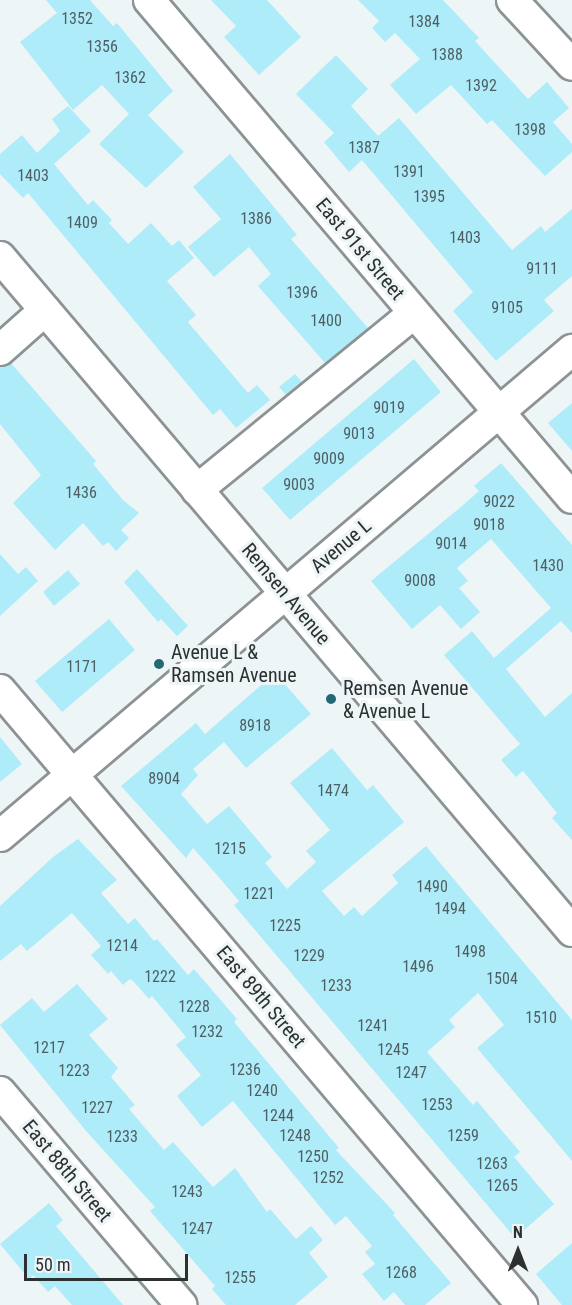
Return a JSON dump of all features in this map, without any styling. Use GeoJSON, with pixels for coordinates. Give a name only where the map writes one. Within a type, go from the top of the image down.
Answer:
{"type":"FeatureCollection","features":[{"type":"Feature","properties":{"kind":"street","name":"East 91st Street"},"geometry":{"type":"LineString","coordinates":[[149,0],[572,498]]}},
{"type":"Feature","properties":{"kind":"street"},"geometry":{"type":"LineString","coordinates":[[512,0],[572,65]]}},
{"type":"Feature","properties":{"kind":"street","name":"Remsen Avenue"},"geometry":{"type":"LineString","coordinates":[[0,257],[572,931]]}},
{"type":"Feature","properties":{"kind":"street"},"geometry":{"type":"LineString","coordinates":[[0,350],[45,310]]}},
{"type":"Feature","properties":{"kind":"street"},"geometry":{"type":"LineString","coordinates":[[197,490],[414,313]]}},
{"type":"Feature","properties":{"kind":"street","name":"Avenue L"},"geometry":{"type":"LineString","coordinates":[[0,836],[572,350]]}},
{"type":"Feature","properties":{"kind":"street","name":"East 89th Street"},"geometry":{"type":"LineString","coordinates":[[0,690],[522,1305]]}},
{"type":"Feature","properties":{"kind":"street","name":"East 88th Street"},"geometry":{"type":"LineString","coordinates":[[0,1092],[181,1305]]}},
{"type":"Feature","properties":{"kind":"building"},"geometry":{"type":"Polygon","coordinates":[[[46,0],[90,0],[113,26],[117,23],[173,91],[148,115],[184,152],[146,188],[99,144],[129,114],[102,85],[73,110],[20,42],[57,13],[46,0]]]}},
{"type":"Feature","properties":{"kind":"building"},"geometry":{"type":"Polygon","coordinates":[[[211,0],[267,0],[301,37],[259,75],[224,37],[236,26],[211,0]]]}},
{"type":"Feature","properties":{"kind":"building"},"geometry":{"type":"Polygon","coordinates":[[[358,0],[443,0],[479,38],[475,41],[528,99],[547,82],[569,108],[553,122],[572,144],[572,152],[545,176],[492,120],[487,124],[451,85],[416,114],[390,85],[420,59],[395,33],[385,42],[372,28],[379,21],[358,0]]]}},
{"type":"Feature","properties":{"kind":"building"},"geometry":{"type":"Polygon","coordinates":[[[336,55],[368,89],[351,106],[378,136],[399,118],[512,250],[541,226],[545,232],[572,209],[572,276],[544,300],[554,311],[496,361],[453,311],[473,292],[362,160],[349,172],[324,142],[334,133],[296,94],[336,55]]]}},
{"type":"Feature","properties":{"kind":"building"},"geometry":{"type":"Polygon","coordinates":[[[68,106],[91,131],[54,164],[88,205],[93,200],[112,220],[109,223],[128,244],[151,223],[172,246],[179,240],[194,258],[167,281],[196,315],[188,322],[248,393],[257,385],[270,400],[236,428],[220,409],[213,415],[28,193],[23,198],[0,174],[0,154],[22,135],[37,153],[60,131],[52,119],[68,106]]]}},
{"type":"Feature","properties":{"kind":"building"},"geometry":{"type":"Polygon","coordinates":[[[230,154],[297,235],[291,239],[368,328],[325,363],[258,286],[271,274],[249,247],[214,277],[188,247],[221,219],[193,187],[230,154]]]}},
{"type":"Feature","properties":{"kind":"building"},"geometry":{"type":"Polygon","coordinates":[[[414,359],[441,392],[290,520],[262,488],[414,359]]]}},
{"type":"Feature","properties":{"kind":"building"},"geometry":{"type":"Polygon","coordinates":[[[11,363],[96,461],[93,464],[123,500],[139,513],[121,530],[129,538],[116,551],[108,542],[103,546],[83,523],[55,550],[13,503],[41,475],[0,424],[0,367],[11,363]]]}},
{"type":"Feature","properties":{"kind":"building"},"geometry":{"type":"Polygon","coordinates":[[[295,374],[302,382],[286,395],[279,387],[295,374]]]}},
{"type":"Feature","properties":{"kind":"building"},"geometry":{"type":"Polygon","coordinates":[[[572,403],[572,451],[548,423],[572,403]]]}},
{"type":"Feature","properties":{"kind":"building"},"geometry":{"type":"Polygon","coordinates":[[[501,463],[572,545],[572,633],[561,621],[506,669],[545,717],[572,693],[572,840],[552,818],[557,813],[523,771],[516,777],[501,760],[520,744],[444,655],[472,631],[494,658],[551,608],[491,539],[457,568],[468,581],[459,588],[480,612],[461,629],[440,605],[412,629],[371,581],[479,491],[474,486],[501,463]]]}},
{"type":"Feature","properties":{"kind":"building"},"geometry":{"type":"Polygon","coordinates":[[[0,554],[18,574],[26,567],[38,581],[0,616],[0,554]]]}},
{"type":"Feature","properties":{"kind":"building"},"geometry":{"type":"Polygon","coordinates":[[[137,569],[188,626],[177,636],[161,619],[158,622],[124,582],[137,569]]]}},
{"type":"Feature","properties":{"kind":"building"},"geometry":{"type":"Polygon","coordinates":[[[68,570],[80,584],[54,606],[43,592],[68,570]]]}},
{"type":"Feature","properties":{"kind":"building"},"geometry":{"type":"Polygon","coordinates":[[[109,619],[135,650],[62,712],[35,681],[109,619]]]}},
{"type":"Feature","properties":{"kind":"building"},"geometry":{"type":"Polygon","coordinates":[[[275,673],[311,714],[246,768],[224,742],[193,769],[198,775],[181,794],[207,824],[229,806],[272,857],[265,863],[287,889],[316,862],[306,851],[330,830],[290,783],[332,748],[367,790],[373,785],[404,822],[322,891],[344,916],[354,907],[362,916],[398,883],[392,875],[426,846],[572,1020],[572,1161],[477,1048],[504,1025],[478,993],[449,1020],[455,1027],[427,1052],[473,1105],[477,1101],[520,1152],[514,1157],[554,1204],[515,1238],[234,905],[239,901],[217,875],[193,848],[186,858],[121,786],[196,723],[205,734],[275,673]]]}},
{"type":"Feature","properties":{"kind":"building"},"geometry":{"type":"Polygon","coordinates":[[[0,737],[22,764],[0,782],[0,737]]]}},
{"type":"Feature","properties":{"kind":"building"},"geometry":{"type":"Polygon","coordinates":[[[78,839],[117,880],[101,893],[128,924],[135,918],[154,941],[157,939],[188,975],[194,969],[237,1019],[234,1022],[339,1148],[336,1150],[395,1213],[393,1215],[451,1283],[425,1305],[405,1305],[394,1292],[384,1301],[362,1274],[375,1264],[365,1252],[372,1246],[346,1216],[335,1225],[233,1101],[202,1127],[177,1096],[201,1075],[176,1045],[186,1037],[152,996],[149,999],[130,979],[123,985],[111,971],[108,974],[91,955],[101,946],[72,913],[27,951],[21,944],[0,961],[0,906],[53,857],[78,839]]]}},
{"type":"Feature","properties":{"kind":"building"},"geometry":{"type":"Polygon","coordinates":[[[77,984],[108,1019],[89,1035],[118,1068],[111,1077],[135,1105],[129,1109],[164,1150],[173,1142],[213,1187],[235,1168],[267,1212],[270,1209],[296,1239],[311,1226],[323,1240],[309,1253],[328,1277],[295,1305],[226,1305],[212,1289],[215,1286],[150,1211],[155,1207],[86,1131],[0,1025],[32,998],[44,1012],[77,984]]]}},
{"type":"Feature","properties":{"kind":"building"},"geometry":{"type":"Polygon","coordinates":[[[49,1203],[63,1220],[56,1226],[123,1305],[72,1305],[55,1286],[48,1292],[33,1275],[29,1279],[0,1244],[49,1203]]]}},
{"type":"Feature","properties":{"kind":"building"},"geometry":{"type":"Polygon","coordinates":[[[572,1243],[572,1305],[562,1305],[536,1274],[572,1243]]]}},
{"type":"Feature","properties":{"kind":"place","name":"Avenue L & Ramsen Avenue"},"geometry":{"type":"Point","coordinates":[159,664]}},
{"type":"Feature","properties":{"kind":"place","name":"Remsen Avenue & Avenue L"},"geometry":{"type":"Point","coordinates":[331,699]}}]}
